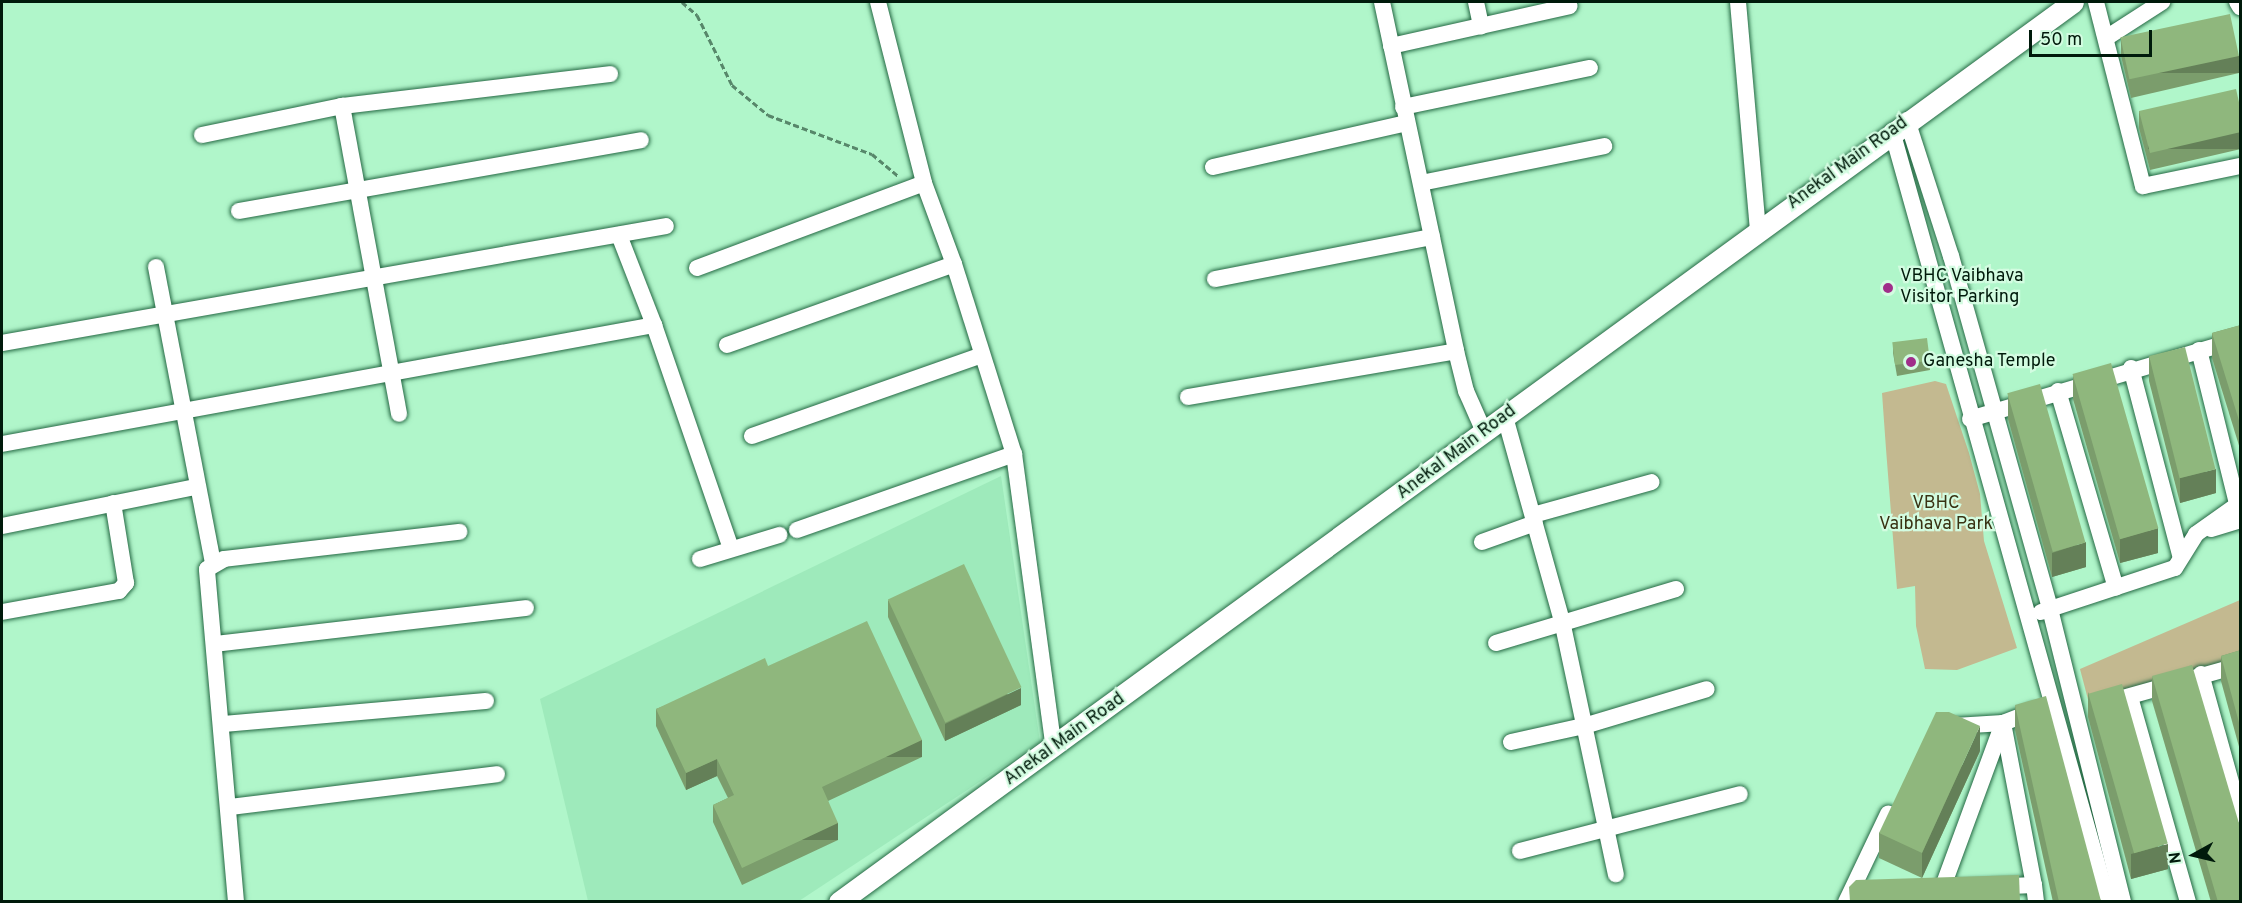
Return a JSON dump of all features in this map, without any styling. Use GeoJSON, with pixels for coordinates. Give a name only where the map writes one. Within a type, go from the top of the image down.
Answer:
{"type":"FeatureCollection","features":[{"type":"Feature","properties":{"kind":"main road","name":"Anekal Main Road"},"geometry":{"type":"LineString","coordinates":[[839,902],[1485,434],[1758,230],[2073,2]]}},
{"type":"Feature","properties":{"kind":"street"},"geometry":{"type":"LineString","coordinates":[[878,2],[917,185],[954,264],[1014,454],[1054,748]]}},
{"type":"Feature","properties":{"kind":"street"},"geometry":{"type":"LineString","coordinates":[[1382,2],[1456,351],[1466,391],[1485,434]]}},
{"type":"Feature","properties":{"kind":"street"},"geometry":{"type":"LineString","coordinates":[[1476,2],[1481,26]]}},
{"type":"Feature","properties":{"kind":"street"},"geometry":{"type":"LineString","coordinates":[[1738,2],[1758,230]]}},
{"type":"Feature","properties":{"kind":"street"},"geometry":{"type":"LineString","coordinates":[[2096,2],[2144,186],[2241,166]]}},
{"type":"Feature","properties":{"kind":"street"},"geometry":{"type":"LineString","coordinates":[[2107,43],[2162,2]]}},
{"type":"Feature","properties":{"kind":"street"},"geometry":{"type":"LineString","coordinates":[[2236,2],[2241,7]]}},
{"type":"Feature","properties":{"kind":"street"},"geometry":{"type":"LineString","coordinates":[[1391,46],[1570,6]]}},
{"type":"Feature","properties":{"kind":"street"},"geometry":{"type":"LineString","coordinates":[[1213,166],[1590,68]]}},
{"type":"Feature","properties":{"kind":"street"},"geometry":{"type":"LineString","coordinates":[[201,135],[342,106],[610,74]]}},
{"type":"Feature","properties":{"kind":"street"},"geometry":{"type":"LineString","coordinates":[[342,106],[399,414]]}},
{"type":"Feature","properties":{"kind":"street"},"geometry":{"type":"LineString","coordinates":[[2124,116],[2147,110]]}},
{"type":"Feature","properties":{"kind":"street"},"geometry":{"type":"LineString","coordinates":[[1900,126],[1951,256],[2050,609],[2123,902]]}},
{"type":"Feature","properties":{"kind":"street"},"geometry":{"type":"LineString","coordinates":[[1900,126],[1970,419],[2108,902]]}},
{"type":"Feature","properties":{"kind":"street"},"geometry":{"type":"LineString","coordinates":[[239,211],[357,188],[641,140]]}},
{"type":"Feature","properties":{"kind":"street"},"geometry":{"type":"LineString","coordinates":[[1421,183],[1604,146]]}},
{"type":"Feature","properties":{"kind":"street"},"geometry":{"type":"LineString","coordinates":[[697,268],[917,185]]}},
{"type":"Feature","properties":{"kind":"street"},"geometry":{"type":"LineString","coordinates":[[2,343],[666,226]]}},
{"type":"Feature","properties":{"kind":"street"},"geometry":{"type":"LineString","coordinates":[[619,235],[654,325],[731,548]]}},
{"type":"Feature","properties":{"kind":"street"},"geometry":{"type":"LineString","coordinates":[[1215,279],[1432,237]]}},
{"type":"Feature","properties":{"kind":"street"},"geometry":{"type":"LineString","coordinates":[[727,345],[954,264]]}},
{"type":"Feature","properties":{"kind":"street"},"geometry":{"type":"LineString","coordinates":[[156,267],[196,487],[213,562]]}},
{"type":"Feature","properties":{"kind":"street"},"geometry":{"type":"LineString","coordinates":[[2,444],[654,325]]}},
{"type":"Feature","properties":{"kind":"street"},"geometry":{"type":"LineString","coordinates":[[1970,419],[2131,368],[2241,339]]}},
{"type":"Feature","properties":{"kind":"street"},"geometry":{"type":"LineString","coordinates":[[2026,616],[2175,568],[2196,534],[2239,509],[2199,350]]}},
{"type":"Feature","properties":{"kind":"street"},"geometry":{"type":"LineString","coordinates":[[1188,398],[1456,351]]}},
{"type":"Feature","properties":{"kind":"street"},"geometry":{"type":"LineString","coordinates":[[752,436],[982,355]]}},
{"type":"Feature","properties":{"kind":"street"},"geometry":{"type":"LineString","coordinates":[[2131,368],[2181,558]]}},
{"type":"Feature","properties":{"kind":"street"},"geometry":{"type":"LineString","coordinates":[[2058,391],[2116,588]]}},
{"type":"Feature","properties":{"kind":"street"},"geometry":{"type":"LineString","coordinates":[[1505,417],[1562,621],[1616,874]]}},
{"type":"Feature","properties":{"kind":"street"},"geometry":{"type":"LineString","coordinates":[[797,530],[1014,454]]}},
{"type":"Feature","properties":{"kind":"street"},"geometry":{"type":"LineString","coordinates":[[1482,542],[1534,519],[1652,482]]}},
{"type":"Feature","properties":{"kind":"street"},"geometry":{"type":"LineString","coordinates":[[2,526],[196,487]]}},
{"type":"Feature","properties":{"kind":"street"},"geometry":{"type":"LineString","coordinates":[[2,612],[119,591],[126,583],[113,503]]}},
{"type":"Feature","properties":{"kind":"street"},"geometry":{"type":"LineString","coordinates":[[236,902],[223,724],[207,569],[213,562],[459,532]]}},
{"type":"Feature","properties":{"kind":"street"},"geometry":{"type":"LineString","coordinates":[[700,559],[779,535]]}},
{"type":"Feature","properties":{"kind":"street"},"geometry":{"type":"LineString","coordinates":[[1496,643],[1562,621],[1676,589]]}},
{"type":"Feature","properties":{"kind":"street"},"geometry":{"type":"LineString","coordinates":[[215,644],[526,608]]}},
{"type":"Feature","properties":{"kind":"street"},"geometry":{"type":"LineString","coordinates":[[1940,727],[2003,723],[2052,704],[2074,700],[2090,707],[2130,697],[2201,674],[2241,665]]}},
{"type":"Feature","properties":{"kind":"street"},"geometry":{"type":"LineString","coordinates":[[2201,674],[2241,815]]}},
{"type":"Feature","properties":{"kind":"street"},"geometry":{"type":"LineString","coordinates":[[1511,742],[1584,726],[1707,689]]}},
{"type":"Feature","properties":{"kind":"street"},"geometry":{"type":"LineString","coordinates":[[2130,697],[2188,902]]}},
{"type":"Feature","properties":{"kind":"street"},"geometry":{"type":"LineString","coordinates":[[223,724],[486,701]]}},
{"type":"Feature","properties":{"kind":"street"},"geometry":{"type":"LineString","coordinates":[[2003,723],[2035,893],[1936,890],[2003,723]]}},
{"type":"Feature","properties":{"kind":"street"},"geometry":{"type":"LineString","coordinates":[[230,807],[497,774]]}},
{"type":"Feature","properties":{"kind":"street"},"geometry":{"type":"LineString","coordinates":[[1521,851],[1607,831],[1740,794]]}},
{"type":"Feature","properties":{"kind":"street"},"geometry":{"type":"LineString","coordinates":[[1846,897],[1894,802]]}},
{"type":"Feature","properties":{"kind":"street"},"geometry":{"type":"LineString","coordinates":[[1846,897],[1871,892]]}},
{"type":"Feature","properties":{"kind":"path"},"geometry":{"type":"LineString","coordinates":[[682,2],[697,15],[732,85],[768,115],[872,154],[917,185]]}},
{"type":"Feature","properties":{"kind":"shaded area"},"geometry":{"type":"Polygon","coordinates":[[[1001,476],[1040,742],[799,901],[588,901],[540,699],[1001,476]]]}},
{"type":"Feature","properties":{"kind":"green space","name":"VBHC Vaibhava Park"},"geometry":{"type":"Polygon","coordinates":[[[1935,381],[1946,384],[1969,453],[1980,494],[1984,541],[2017,648],[1957,670],[1925,669],[1916,626],[1915,586],[1897,589],[1886,449],[1882,393],[1935,381]]]}},
{"type":"Feature","properties":{"kind":"green space"},"geometry":{"type":"Polygon","coordinates":[[[2240,600],[2240,667],[2090,707],[2080,669],[2240,600]]]}},
{"type":"Feature","properties":{"kind":"building"},"geometry":{"type":"Polygon","coordinates":[[[2230,14],[2239,56],[2129,79],[2120,37],[2230,14]]]}},
{"type":"Feature","properties":{"kind":"building"},"geometry":{"type":"Polygon","coordinates":[[[2236,89],[2241,111],[2241,132],[2150,153],[2139,111],[2236,89]]]}},
{"type":"Feature","properties":{"kind":"building"},"geometry":{"type":"Polygon","coordinates":[[[2241,325],[2241,427],[2212,333],[2241,325]]]}},
{"type":"Feature","properties":{"kind":"building"},"geometry":{"type":"Polygon","coordinates":[[[1927,338],[1930,361],[1895,365],[1892,342],[1927,338]]]}},
{"type":"Feature","properties":{"kind":"building"},"geometry":{"type":"Polygon","coordinates":[[[2185,347],[2215,469],[2180,478],[2149,356],[2185,347]]]}},
{"type":"Feature","properties":{"kind":"building"},"geometry":{"type":"Polygon","coordinates":[[[2111,363],[2158,528],[2120,539],[2073,374],[2111,363]]]}},
{"type":"Feature","properties":{"kind":"building"},"geometry":{"type":"Polygon","coordinates":[[[2040,384],[2085,543],[2053,552],[2007,393],[2040,384]]]}},
{"type":"Feature","properties":{"kind":"building"},"geometry":{"type":"Polygon","coordinates":[[[964,564],[1021,687],[945,723],[888,599],[964,564]]]}},
{"type":"Feature","properties":{"kind":"building"},"geometry":{"type":"Polygon","coordinates":[[[867,621],[922,740],[822,787],[838,823],[742,868],[713,805],[734,795],[717,759],[686,773],[656,709],[765,658],[768,666],[867,621]]]}},
{"type":"Feature","properties":{"kind":"building"},"geometry":{"type":"Polygon","coordinates":[[[2241,650],[2241,730],[2221,656],[2241,650]]]}},
{"type":"Feature","properties":{"kind":"building"},"geometry":{"type":"Polygon","coordinates":[[[2192,665],[2241,830],[2241,902],[2218,902],[2152,676],[2192,665]]]}},
{"type":"Feature","properties":{"kind":"building"},"geometry":{"type":"Polygon","coordinates":[[[2122,684],[2168,844],[2134,853],[2088,694],[2122,684]]]}},
{"type":"Feature","properties":{"kind":"building"},"geometry":{"type":"Polygon","coordinates":[[[2046,696],[2101,901],[2059,902],[2015,705],[2046,696]]]}},
{"type":"Feature","properties":{"kind":"building"},"geometry":{"type":"Polygon","coordinates":[[[1936,712],[1949,712],[1980,726],[1922,853],[1879,833],[1936,712]]]}},
{"type":"Feature","properties":{"kind":"building"},"geometry":{"type":"Polygon","coordinates":[[[2019,875],[2020,902],[1850,902],[1849,887],[1856,880],[2019,875]]]}},
{"type":"Feature","properties":{"kind":"place","name":"VBHC Vaibhava Visitor Parking"},"geometry":{"type":"Point","coordinates":[1888,288]}},
{"type":"Feature","properties":{"kind":"place","name":"Ganesha Temple"},"geometry":{"type":"Point","coordinates":[1911,362]}}]}
